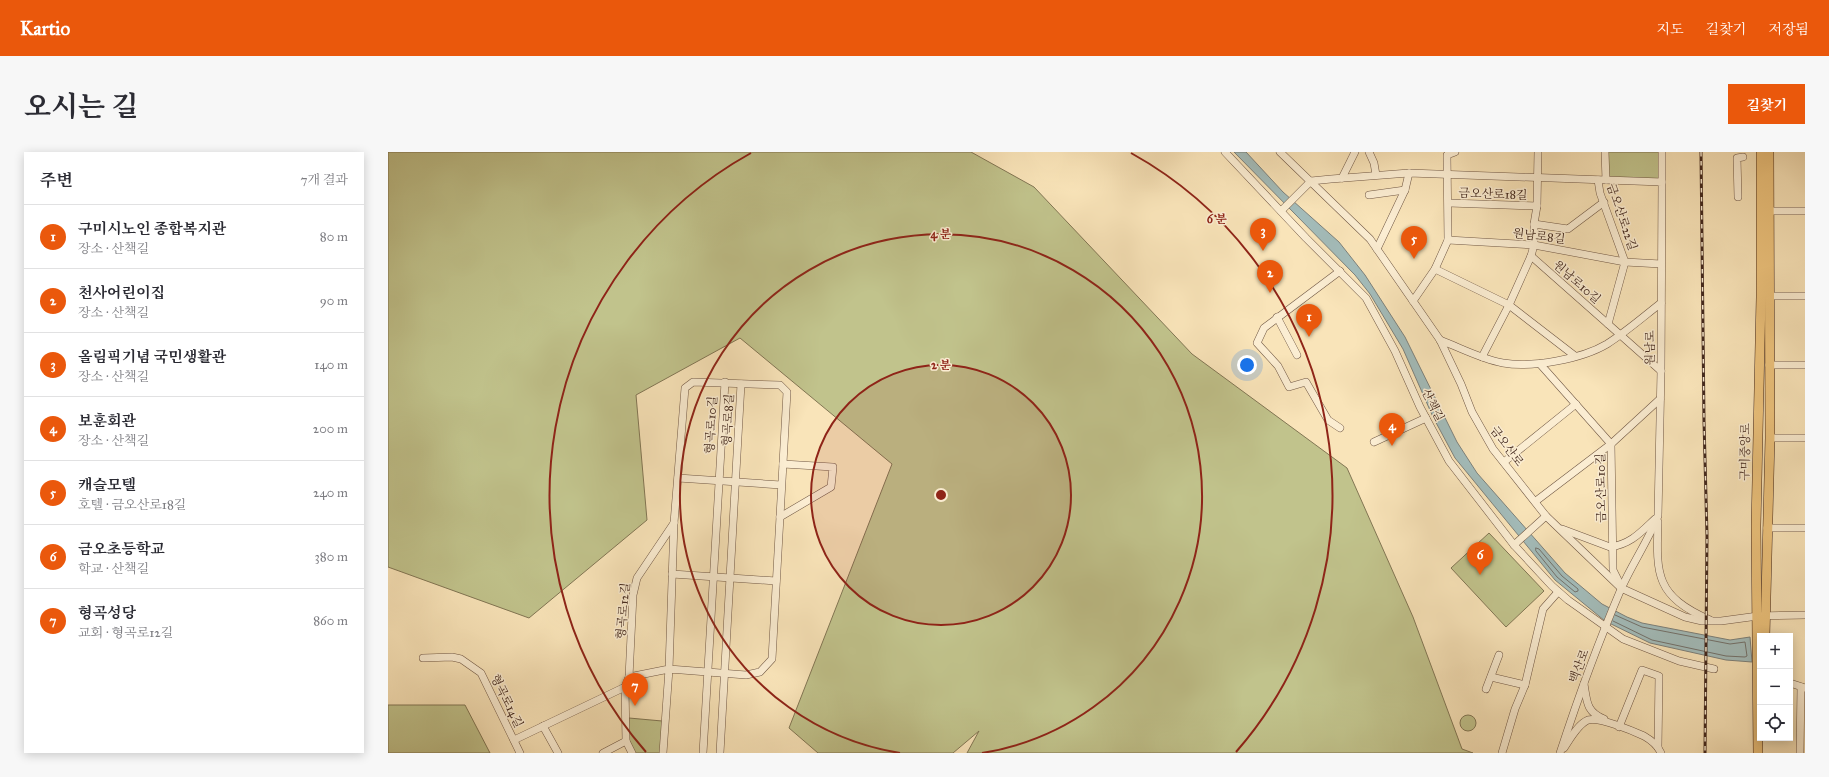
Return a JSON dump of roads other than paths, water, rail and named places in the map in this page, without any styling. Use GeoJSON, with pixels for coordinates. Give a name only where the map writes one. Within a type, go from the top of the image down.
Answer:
{"type":"FeatureCollection","features":[{"type":"Feature","properties":{"kind":"main road","name":"구미중앙로"},"geometry":{"type":"LineString","coordinates":[[1761,152],[1761,278],[1756,526],[1761,616],[1764,633]]}},
{"type":"Feature","properties":{"kind":"main road","name":"구미중앙로"},"geometry":{"type":"LineString","coordinates":[[1758,753],[1761,616],[1767,528],[1770,438],[1769,152]]}},
{"type":"Feature","properties":{"kind":"main road"},"geometry":{"type":"LineString","coordinates":[[1764,741],[1765,753]]}},
{"type":"Feature","properties":{"kind":"street","name":"산책길"},"geometry":{"type":"LineString","coordinates":[[1225,152],[1366,298],[1395,351],[1426,418],[1449,461],[1514,546],[1558,592],[1623,639],[1679,661],[1714,669]]}},
{"type":"Feature","properties":{"kind":"street","name":"금오산로"},"geometry":{"type":"LineString","coordinates":[[1280,152],[1370,239],[1440,340],[1480,428],[1504,462],[1536,501],[1546,516],[1621,588],[1685,617],[1702,621],[1714,622],[1761,616],[1805,615]]}},
{"type":"Feature","properties":{"kind":"street"},"geometry":{"type":"LineString","coordinates":[[1342,178],[1355,152]]}},
{"type":"Feature","properties":{"kind":"street"},"geometry":{"type":"LineString","coordinates":[[1369,152],[1374,164],[1376,175]]}},
{"type":"Feature","properties":{"kind":"street"},"geometry":{"type":"LineString","coordinates":[[1448,173],[1447,155],[1455,152]]}},
{"type":"Feature","properties":{"kind":"street"},"geometry":{"type":"LineString","coordinates":[[1482,357],[1509,305],[1531,256],[1534,245],[1534,224],[1537,206],[1538,152]]}},
{"type":"Feature","properties":{"kind":"street"},"geometry":{"type":"LineString","coordinates":[[1605,152],[1606,180],[1662,182]]}},
{"type":"Feature","properties":{"kind":"street","name":"원남로"},"geometry":{"type":"LineString","coordinates":[[1621,588],[1646,542],[1658,516],[1661,371],[1662,152]]}},
{"type":"Feature","properties":{"kind":"street"},"geometry":{"type":"LineString","coordinates":[[1738,196],[1738,158],[1743,157]]}},
{"type":"Feature","properties":{"kind":"street"},"geometry":{"type":"LineString","coordinates":[[1377,249],[1405,190],[1410,173]]}},
{"type":"Feature","properties":{"kind":"street","name":"금오산로22길"},"geometry":{"type":"LineString","coordinates":[[1311,181],[1410,173],[1538,176],[1606,180]]}},
{"type":"Feature","properties":{"kind":"street","name":"금오산로18길"},"geometry":{"type":"LineString","coordinates":[[1413,301],[1434,269],[1448,240],[1448,173]]}},
{"type":"Feature","properties":{"kind":"street","name":"금오산로22길"},"geometry":{"type":"LineString","coordinates":[[1598,180],[1600,193],[1625,262]]}},
{"type":"Feature","properties":{"kind":"street"},"geometry":{"type":"LineString","coordinates":[[1281,211],[1311,181]]}},
{"type":"Feature","properties":{"kind":"street"},"geometry":{"type":"LineString","coordinates":[[1369,195],[1405,190]]}},
{"type":"Feature","properties":{"kind":"street"},"geometry":{"type":"LineString","coordinates":[[1534,224],[1568,229],[1604,202]]}},
{"type":"Feature","properties":{"kind":"street","name":"금오산로18길"},"geometry":{"type":"LineString","coordinates":[[1449,203],[1537,206]]}},
{"type":"Feature","properties":{"kind":"street"},"geometry":{"type":"LineString","coordinates":[[1770,211],[1805,212]]}},
{"type":"Feature","properties":{"kind":"street","name":"원남로8길"},"geometry":{"type":"LineString","coordinates":[[1448,240],[1534,245],[1625,262],[1661,264]]}},
{"type":"Feature","properties":{"kind":"street","name":"원남로10길"},"geometry":{"type":"LineString","coordinates":[[1531,256],[1608,324]]}},
{"type":"Feature","properties":{"kind":"street"},"geometry":{"type":"LineString","coordinates":[[1625,262],[1608,324],[1661,371]]}},
{"type":"Feature","properties":{"kind":"street"},"geometry":{"type":"LineString","coordinates":[[1434,269],[1509,305],[1575,356]]}},
{"type":"Feature","properties":{"kind":"street"},"geometry":{"type":"LineString","coordinates":[[1340,271],[1264,328],[1257,343],[1278,366],[1289,387],[1306,382],[1328,420],[1340,428]]}},
{"type":"Feature","properties":{"kind":"street"},"geometry":{"type":"LineString","coordinates":[[1770,296],[1805,296]]}},
{"type":"Feature","properties":{"kind":"street"},"geometry":{"type":"LineString","coordinates":[[1440,340],[1482,357],[1504,363],[1540,364],[1575,356],[1606,344],[1661,303]]}},
{"type":"Feature","properties":{"kind":"street"},"geometry":{"type":"LineString","coordinates":[[1277,317],[1297,355]]}},
{"type":"Feature","properties":{"kind":"street","name":"금오산로10길"},"geometry":{"type":"LineString","coordinates":[[1540,364],[1611,444],[1613,570],[1621,588]]}},
{"type":"Feature","properties":{"kind":"street"},"geometry":{"type":"LineString","coordinates":[[1769,365],[1805,365]]}},
{"type":"Feature","properties":{"kind":"street","name":"형곡로10길"},"geometry":{"type":"LineString","coordinates":[[669,669],[674,523],[685,388],[693,382],[725,382],[703,753]]}},
{"type":"Feature","properties":{"kind":"street"},"geometry":{"type":"LineString","coordinates":[[725,382],[742,384]]}},
{"type":"Feature","properties":{"kind":"street","name":"형곡로8길"},"geometry":{"type":"LineString","coordinates":[[720,753],[742,384],[780,385],[787,392],[772,659],[760,672],[746,675],[725,674]]}},
{"type":"Feature","properties":{"kind":"street"},"geometry":{"type":"LineString","coordinates":[[1536,501],[1611,444],[1660,399]]}},
{"type":"Feature","properties":{"kind":"street"},"geometry":{"type":"LineString","coordinates":[[1504,462],[1576,404]]}},
{"type":"Feature","properties":{"kind":"street"},"geometry":{"type":"LineString","coordinates":[[1374,442],[1426,418]]}},
{"type":"Feature","properties":{"kind":"street"},"geometry":{"type":"LineString","coordinates":[[1770,438],[1805,438]]}},
{"type":"Feature","properties":{"kind":"street"},"geometry":{"type":"LineString","coordinates":[[780,517],[831,486],[833,467],[783,464]]}},
{"type":"Feature","properties":{"kind":"street"},"geometry":{"type":"LineString","coordinates":[[678,478],[781,485]]}},
{"type":"Feature","properties":{"kind":"street"},"geometry":{"type":"LineString","coordinates":[[1514,546],[1546,516]]}},
{"type":"Feature","properties":{"kind":"street"},"geometry":{"type":"LineString","coordinates":[[1558,528],[1612,546],[1624,544],[1635,538],[1658,516]]}},
{"type":"Feature","properties":{"kind":"street"},"geometry":{"type":"LineString","coordinates":[[1658,516],[1657,562],[1663,582],[1678,602],[1714,622]]}},
{"type":"Feature","properties":{"kind":"street","name":"형곡로12길"},"geometry":{"type":"LineString","coordinates":[[632,753],[626,742],[625,688],[629,677],[633,596],[637,578],[674,523]]}},
{"type":"Feature","properties":{"kind":"street"},"geometry":{"type":"LineString","coordinates":[[1767,528],[1805,528]]}},
{"type":"Feature","properties":{"kind":"street"},"geometry":{"type":"LineString","coordinates":[[672,574],[776,581]]}},
{"type":"Feature","properties":{"kind":"street","name":"백산로"},"geometry":{"type":"LineString","coordinates":[[1560,753],[1584,682],[1621,588]]}},
{"type":"Feature","properties":{"kind":"street"},"geometry":{"type":"LineString","coordinates":[[1502,753],[1515,709],[1525,685],[1543,608],[1558,592]]}},
{"type":"Feature","properties":{"kind":"street"},"geometry":{"type":"LineString","coordinates":[[1486,689],[1499,655]]}},
{"type":"Feature","properties":{"kind":"street","name":"형곡로14길"},"geometry":{"type":"LineString","coordinates":[[423,658],[452,657],[461,659],[481,673],[520,753]]}},
{"type":"Feature","properties":{"kind":"street"},"geometry":{"type":"LineString","coordinates":[[629,677],[669,669],[725,674]]}},
{"type":"Feature","properties":{"kind":"street"},"geometry":{"type":"LineString","coordinates":[[663,753],[669,669]]}},
{"type":"Feature","properties":{"kind":"street"},"geometry":{"type":"LineString","coordinates":[[1619,726],[1642,670],[1659,676],[1660,750]]}},
{"type":"Feature","properties":{"kind":"street"},"geometry":{"type":"LineString","coordinates":[[1491,677],[1525,685]]}},
{"type":"Feature","properties":{"kind":"street"},"geometry":{"type":"LineString","coordinates":[[1584,682],[1588,705],[1592,713],[1645,736],[1660,750]]}},
{"type":"Feature","properties":{"kind":"street"},"geometry":{"type":"LineString","coordinates":[[1793,684],[1803,688],[1800,753]]}},
{"type":"Feature","properties":{"kind":"street"},"geometry":{"type":"LineString","coordinates":[[514,740],[625,688]]}},
{"type":"Feature","properties":{"kind":"street"},"geometry":{"type":"LineString","coordinates":[[1560,753],[1581,725],[1587,721],[1598,720],[1619,726]]}},
{"type":"Feature","properties":{"kind":"street","name":"형곡로14길"},"geometry":{"type":"LineString","coordinates":[[543,726],[558,753]]}},
{"type":"Feature","properties":{"kind":"street"},"geometry":{"type":"LineString","coordinates":[[603,753],[626,742]]}},
{"type":"Feature","properties":{"kind":"water"},"geometry":{"type":"Polygon","coordinates":[[[1234,152],[1246,152],[1283,192],[1339,242],[1365,275],[1405,337],[1457,442],[1477,473],[1565,573],[1602,604],[1642,623],[1730,640],[1750,637],[1752,662],[1726,660],[1650,643],[1605,621],[1555,580],[1455,458],[1433,417],[1403,349],[1370,294],[1355,275],[1234,152]]]}},
{"type":"Feature","properties":{"kind":"railway"},"geometry":{"type":"LineString","coordinates":[[1701,152],[1704,421],[1707,536],[1705,753]]}},
{"type":"Feature","properties":{"kind":"place","name":"올림픽기념 국민생활관"},"geometry":{"type":"Point","coordinates":[1263,251]}},
{"type":"Feature","properties":{"kind":"place","name":"캐슬모텔"},"geometry":{"type":"Point","coordinates":[1414,259]}},
{"type":"Feature","properties":{"kind":"place","name":"천사어린이집"},"geometry":{"type":"Point","coordinates":[1270,293]}},
{"type":"Feature","properties":{"kind":"place","name":"구미시노인 종합복지관"},"geometry":{"type":"Point","coordinates":[1309,337]}},
{"type":"Feature","properties":{"kind":"place","name":"보훈회관"},"geometry":{"type":"Point","coordinates":[1392,446]}},
{"type":"Feature","properties":{"kind":"place","name":"금오초등학교"},"geometry":{"type":"Point","coordinates":[1480,575]}},
{"type":"Feature","properties":{"kind":"place","name":"형곡성당"},"geometry":{"type":"Point","coordinates":[635,706]}}]}
